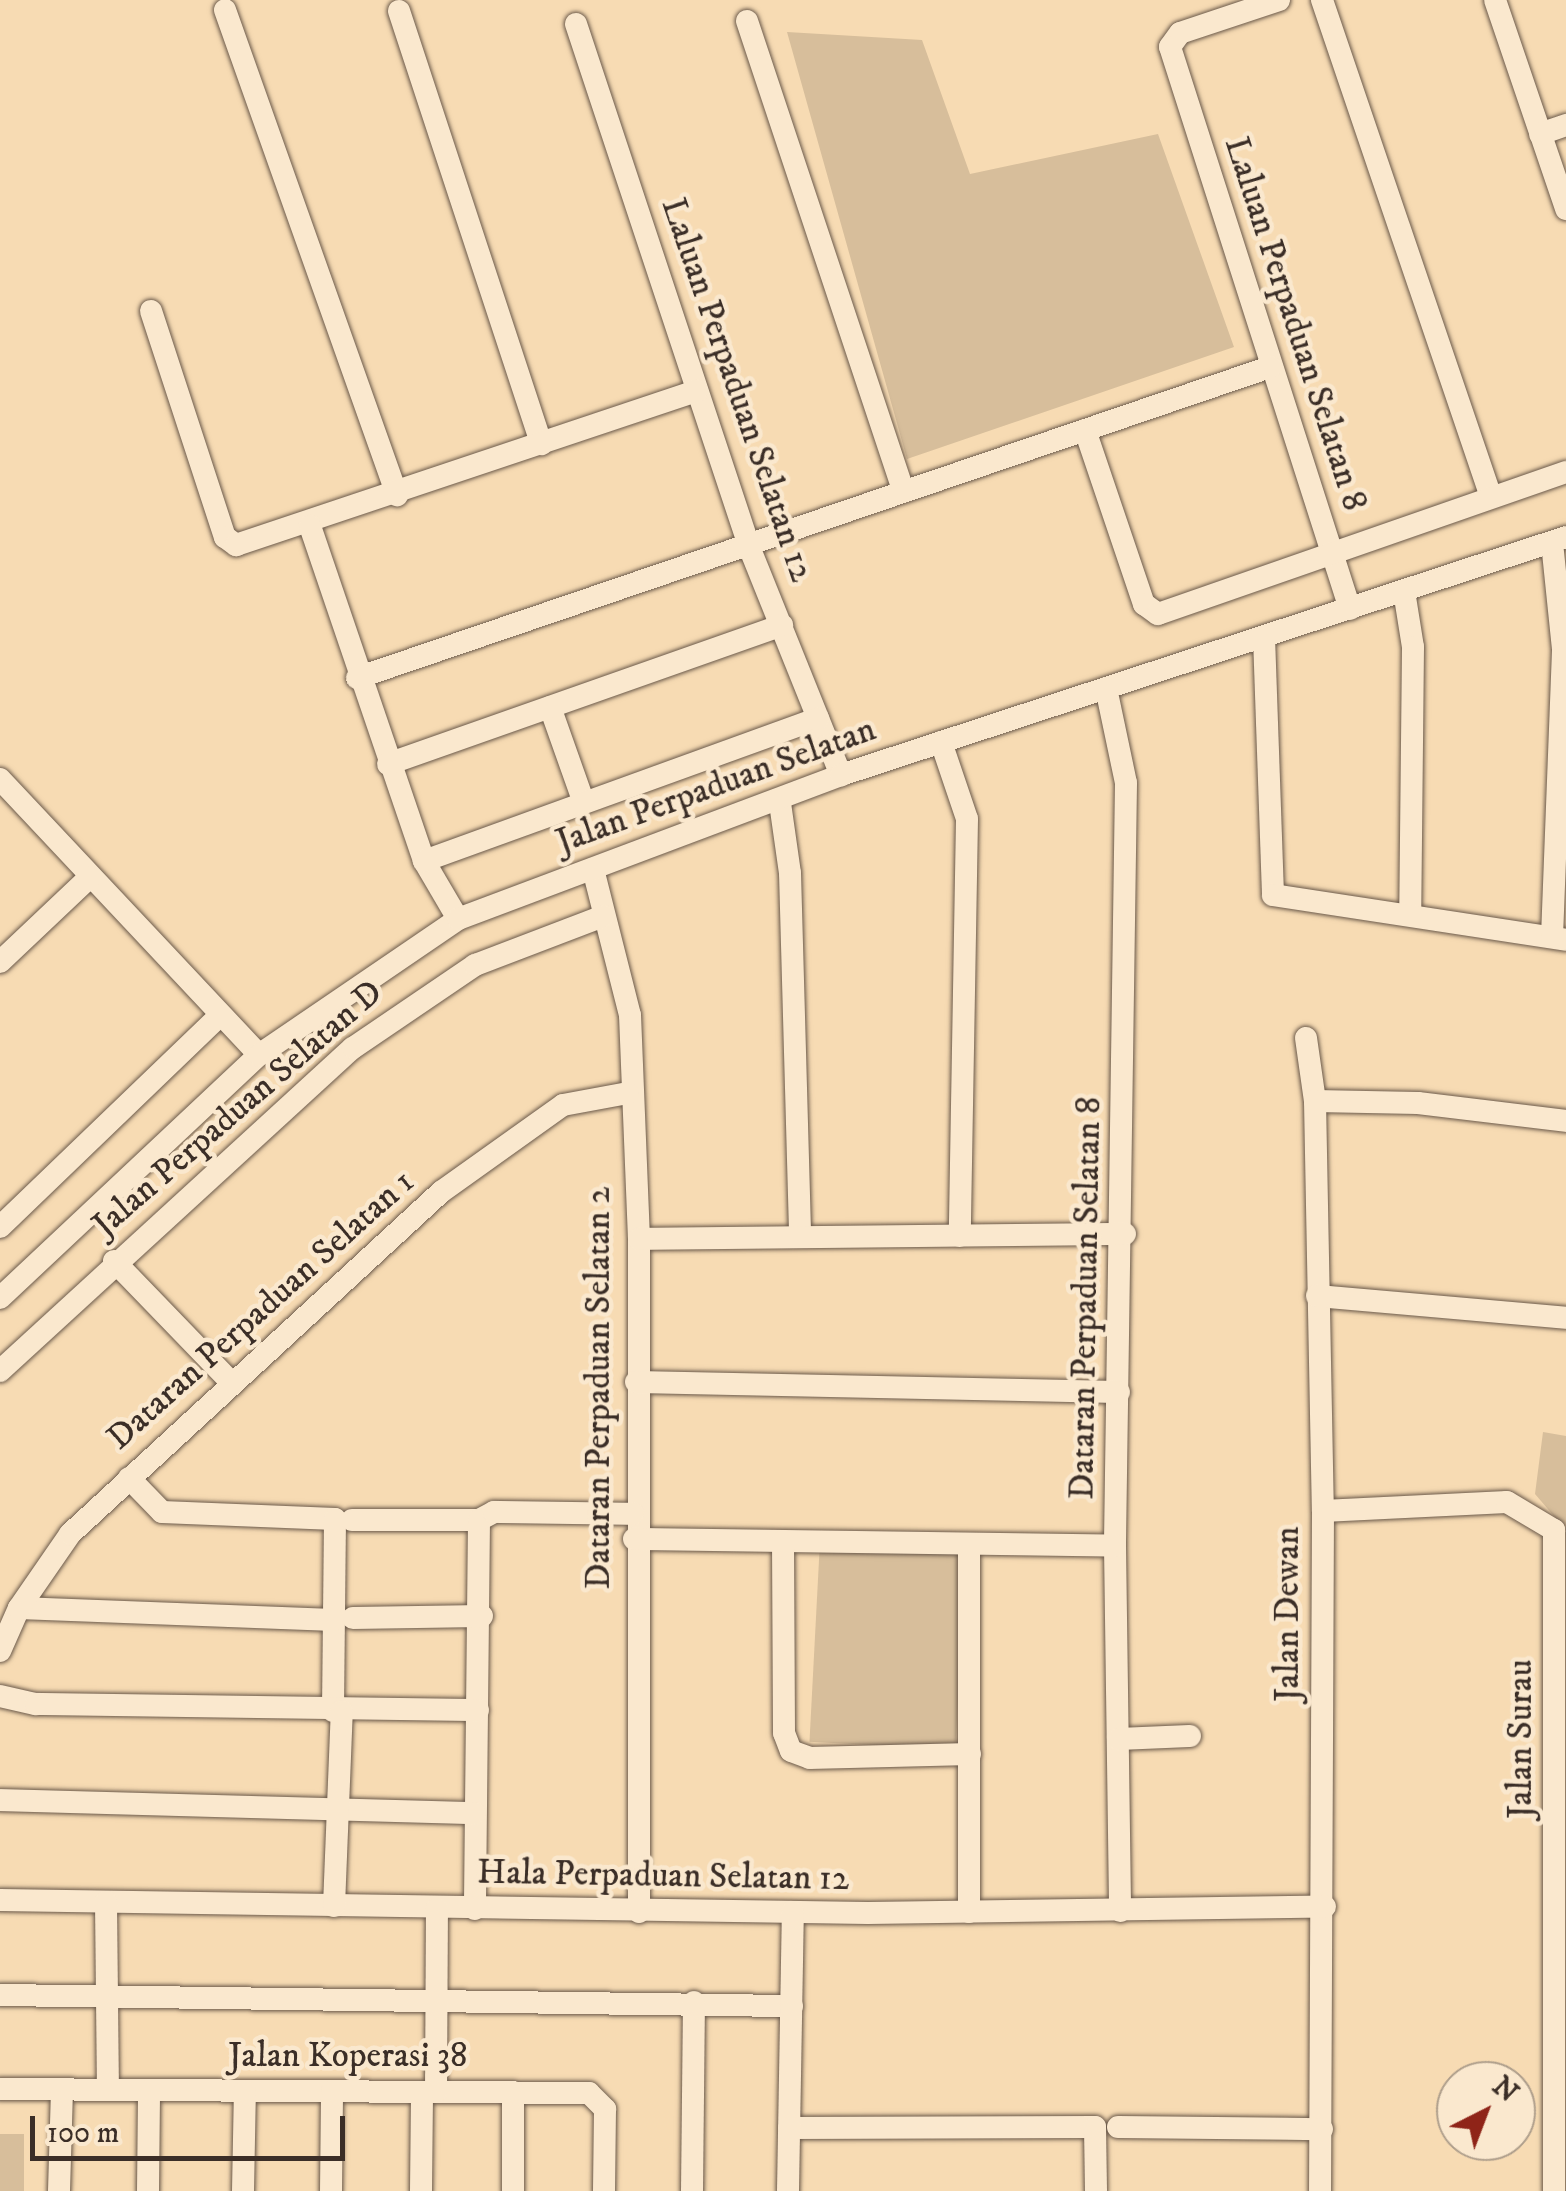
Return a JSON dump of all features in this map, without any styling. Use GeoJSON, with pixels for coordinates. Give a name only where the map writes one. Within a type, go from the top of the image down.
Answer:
{"type":"FeatureCollection","features":[{"type":"Feature","properties":{"kind":"street","name":"Laluan Perpaduan Selatan 8"},"geometry":{"type":"LineString","coordinates":[[1279,0],[1180,33],[1171,41],[1172,61],[1350,609]]}},
{"type":"Feature","properties":{"kind":"street"},"geometry":{"type":"LineString","coordinates":[[1322,0],[1491,497]]}},
{"type":"Feature","properties":{"kind":"street"},"geometry":{"type":"LineString","coordinates":[[1495,0],[1566,209]]}},
{"type":"Feature","properties":{"kind":"street"},"geometry":{"type":"LineString","coordinates":[[225,10],[397,496]]}},
{"type":"Feature","properties":{"kind":"street"},"geometry":{"type":"LineString","coordinates":[[399,10],[541,444]]}},
{"type":"Feature","properties":{"kind":"street"},"geometry":{"type":"LineString","coordinates":[[748,21],[904,492]]}},
{"type":"Feature","properties":{"kind":"street","name":"Laluan Perpaduan Selatan 12"},"geometry":{"type":"LineString","coordinates":[[576,24],[750,549],[841,775]]}},
{"type":"Feature","properties":{"kind":"street"},"geometry":{"type":"LineString","coordinates":[[1540,134],[1566,126]]}},
{"type":"Feature","properties":{"kind":"street"},"geometry":{"type":"LineString","coordinates":[[152,311],[226,537],[236,545],[310,526],[698,390]]}},
{"type":"Feature","properties":{"kind":"street"},"geometry":{"type":"LineString","coordinates":[[357,678],[750,549],[1270,367]]}},
{"type":"Feature","properties":{"kind":"street"},"geometry":{"type":"LineString","coordinates":[[1086,430],[1152,613],[1566,472]]}},
{"type":"Feature","properties":{"kind":"street"},"geometry":{"type":"LineString","coordinates":[[310,526],[357,678],[424,861],[458,919]]}},
{"type":"Feature","properties":{"kind":"street"},"geometry":{"type":"LineString","coordinates":[[1264,637],[1268,885],[1291,902],[1410,914],[1559,938],[1563,649],[1559,540]]}},
{"type":"Feature","properties":{"kind":"street","name":"Jalan Perpaduan Selatan"},"geometry":{"type":"LineString","coordinates":[[0,1298],[259,1056],[458,919],[780,804],[841,775],[1559,540]]}},
{"type":"Feature","properties":{"kind":"street"},"geometry":{"type":"LineString","coordinates":[[1404,591],[1413,647],[1410,914]]}},
{"type":"Feature","properties":{"kind":"street"},"geometry":{"type":"LineString","coordinates":[[388,764],[782,625]]}},
{"type":"Feature","properties":{"kind":"street","name":"Dataran Perpaduan Selatan 8"},"geometry":{"type":"LineString","coordinates":[[1106,688],[1126,783],[1126,1234],[1116,1546],[1120,1911]]}},
{"type":"Feature","properties":{"kind":"street"},"geometry":{"type":"LineString","coordinates":[[550,707],[583,800]]}},
{"type":"Feature","properties":{"kind":"street"},"geometry":{"type":"LineString","coordinates":[[424,861],[583,800],[818,718]]}},
{"type":"Feature","properties":{"kind":"street"},"geometry":{"type":"LineString","coordinates":[[941,742],[968,819],[960,1236]]}},
{"type":"Feature","properties":{"kind":"street"},"geometry":{"type":"LineString","coordinates":[[0,779],[259,1056]]}},
{"type":"Feature","properties":{"kind":"street"},"geometry":{"type":"LineString","coordinates":[[780,804],[790,874],[800,1233]]}},
{"type":"Feature","properties":{"kind":"street","name":"Dataran Perpaduan Selatan 2"},"geometry":{"type":"LineString","coordinates":[[594,868],[604,916],[629,992],[628,1093],[639,1239],[633,1514],[640,1912]]}},
{"type":"Feature","properties":{"kind":"street"},"geometry":{"type":"LineString","coordinates":[[0,962],[90,876]]}},
{"type":"Feature","properties":{"kind":"street","name":"Jalan Perpaduan Selatan D"},"geometry":{"type":"LineString","coordinates":[[0,1371],[114,1261],[394,1017],[476,965],[604,916]]}},
{"type":"Feature","properties":{"kind":"street"},"geometry":{"type":"LineString","coordinates":[[0,1226],[220,1015]]}},
{"type":"Feature","properties":{"kind":"street","name":"Jalan Dewan"},"geometry":{"type":"LineString","coordinates":[[1306,1038],[1315,1101],[1322,1512],[1325,1907],[1320,2191]]}},
{"type":"Feature","properties":{"kind":"street","name":"Dataran Perpaduan Selatan 1"},"geometry":{"type":"LineString","coordinates":[[0,1651],[19,1608],[70,1534],[441,1192],[563,1105],[628,1093]]}},
{"type":"Feature","properties":{"kind":"street"},"geometry":{"type":"LineString","coordinates":[[1315,1101],[1418,1102],[1566,1121]]}},
{"type":"Feature","properties":{"kind":"street"},"geometry":{"type":"LineString","coordinates":[[639,1239],[800,1233],[1126,1234]]}},
{"type":"Feature","properties":{"kind":"street"},"geometry":{"type":"LineString","coordinates":[[114,1261],[231,1382]]}},
{"type":"Feature","properties":{"kind":"street"},"geometry":{"type":"LineString","coordinates":[[1317,1296],[1566,1318]]}},
{"type":"Feature","properties":{"kind":"street"},"geometry":{"type":"LineString","coordinates":[[636,1382],[1119,1392]]}},
{"type":"Feature","properties":{"kind":"street"},"geometry":{"type":"LineString","coordinates":[[130,1478],[162,1512],[343,1520],[479,1520],[494,1512],[633,1514]]}},
{"type":"Feature","properties":{"kind":"street","name":"Jalan Surau"},"geometry":{"type":"LineString","coordinates":[[1322,1512],[1508,1502],[1554,1530],[1554,2191]]}},
{"type":"Feature","properties":{"kind":"street"},"geometry":{"type":"LineString","coordinates":[[334,1906],[341,1810],[338,1711],[344,1619],[343,1520]]}},
{"type":"Feature","properties":{"kind":"street"},"geometry":{"type":"LineString","coordinates":[[475,1909],[482,1616],[479,1520]]}},
{"type":"Feature","properties":{"kind":"street"},"geometry":{"type":"LineString","coordinates":[[634,1539],[1116,1546]]}},
{"type":"Feature","properties":{"kind":"street"},"geometry":{"type":"LineString","coordinates":[[784,1542],[784,1733],[791,1751],[810,1758],[970,1754]]}},
{"type":"Feature","properties":{"kind":"street"},"geometry":{"type":"LineString","coordinates":[[969,1544],[969,1912]]}},
{"type":"Feature","properties":{"kind":"street"},"geometry":{"type":"LineString","coordinates":[[19,1608],[344,1619],[482,1616]]}},
{"type":"Feature","properties":{"kind":"street"},"geometry":{"type":"LineString","coordinates":[[0,1696],[36,1704],[478,1710]]}},
{"type":"Feature","properties":{"kind":"street"},"geometry":{"type":"LineString","coordinates":[[1118,1739],[1190,1736]]}},
{"type":"Feature","properties":{"kind":"street"},"geometry":{"type":"LineString","coordinates":[[0,1800],[475,1813]]}},
{"type":"Feature","properties":{"kind":"street","name":"Hala Perpaduan Selatan 12"},"geometry":{"type":"LineString","coordinates":[[0,1900],[640,1912],[1325,1907]]}},
{"type":"Feature","properties":{"kind":"street"},"geometry":{"type":"LineString","coordinates":[[106,1902],[108,2090]]}},
{"type":"Feature","properties":{"kind":"street"},"geometry":{"type":"LineString","coordinates":[[421,2191],[436,1997],[436,1908]]}},
{"type":"Feature","properties":{"kind":"street"},"geometry":{"type":"LineString","coordinates":[[788,2191],[794,1912]]}},
{"type":"Feature","properties":{"kind":"street"},"geometry":{"type":"LineString","coordinates":[[0,1995],[436,1997],[792,2006]]}},
{"type":"Feature","properties":{"kind":"street"},"geometry":{"type":"LineString","coordinates":[[692,2191],[694,2002]]}},
{"type":"Feature","properties":{"kind":"street","name":"Jalan Koperasi 38"},"geometry":{"type":"LineString","coordinates":[[0,2089],[514,2092],[600,2098],[604,2191]]}},
{"type":"Feature","properties":{"kind":"street"},"geometry":{"type":"LineString","coordinates":[[59,2191],[62,2090]]}},
{"type":"Feature","properties":{"kind":"street"},"geometry":{"type":"LineString","coordinates":[[148,2191],[149,2090]]}},
{"type":"Feature","properties":{"kind":"street"},"geometry":{"type":"LineString","coordinates":[[243,2191],[245,2091]]}},
{"type":"Feature","properties":{"kind":"street"},"geometry":{"type":"LineString","coordinates":[[331,2191],[332,2091]]}},
{"type":"Feature","properties":{"kind":"street"},"geometry":{"type":"LineString","coordinates":[[513,2191],[514,2092]]}},
{"type":"Feature","properties":{"kind":"street"},"geometry":{"type":"LineString","coordinates":[[1096,2191],[1107,2127]]}},
{"type":"Feature","properties":{"kind":"street"},"geometry":{"type":"LineString","coordinates":[[789,2128],[1322,2128]]}},
{"type":"Feature","properties":{"kind":"shaded area"},"geometry":{"type":"Polygon","coordinates":[[[787,32],[922,40],[970,174],[1158,134],[1234,347],[907,459],[787,32]]]}},
{"type":"Feature","properties":{"kind":"shaded area"},"geometry":{"type":"Polygon","coordinates":[[[1543,1432],[1566,1436],[1566,1548],[1565,1529],[1535,1494],[1543,1432]]]}},
{"type":"Feature","properties":{"kind":"shaded area"},"geometry":{"type":"Polygon","coordinates":[[[820,1541],[966,1549],[955,1749],[809,1742],[820,1541]]]}},
{"type":"Feature","properties":{"kind":"shaded area"},"geometry":{"type":"Polygon","coordinates":[[[0,2134],[24,2134],[24,2191],[0,2191],[0,2134]]]}}]}
